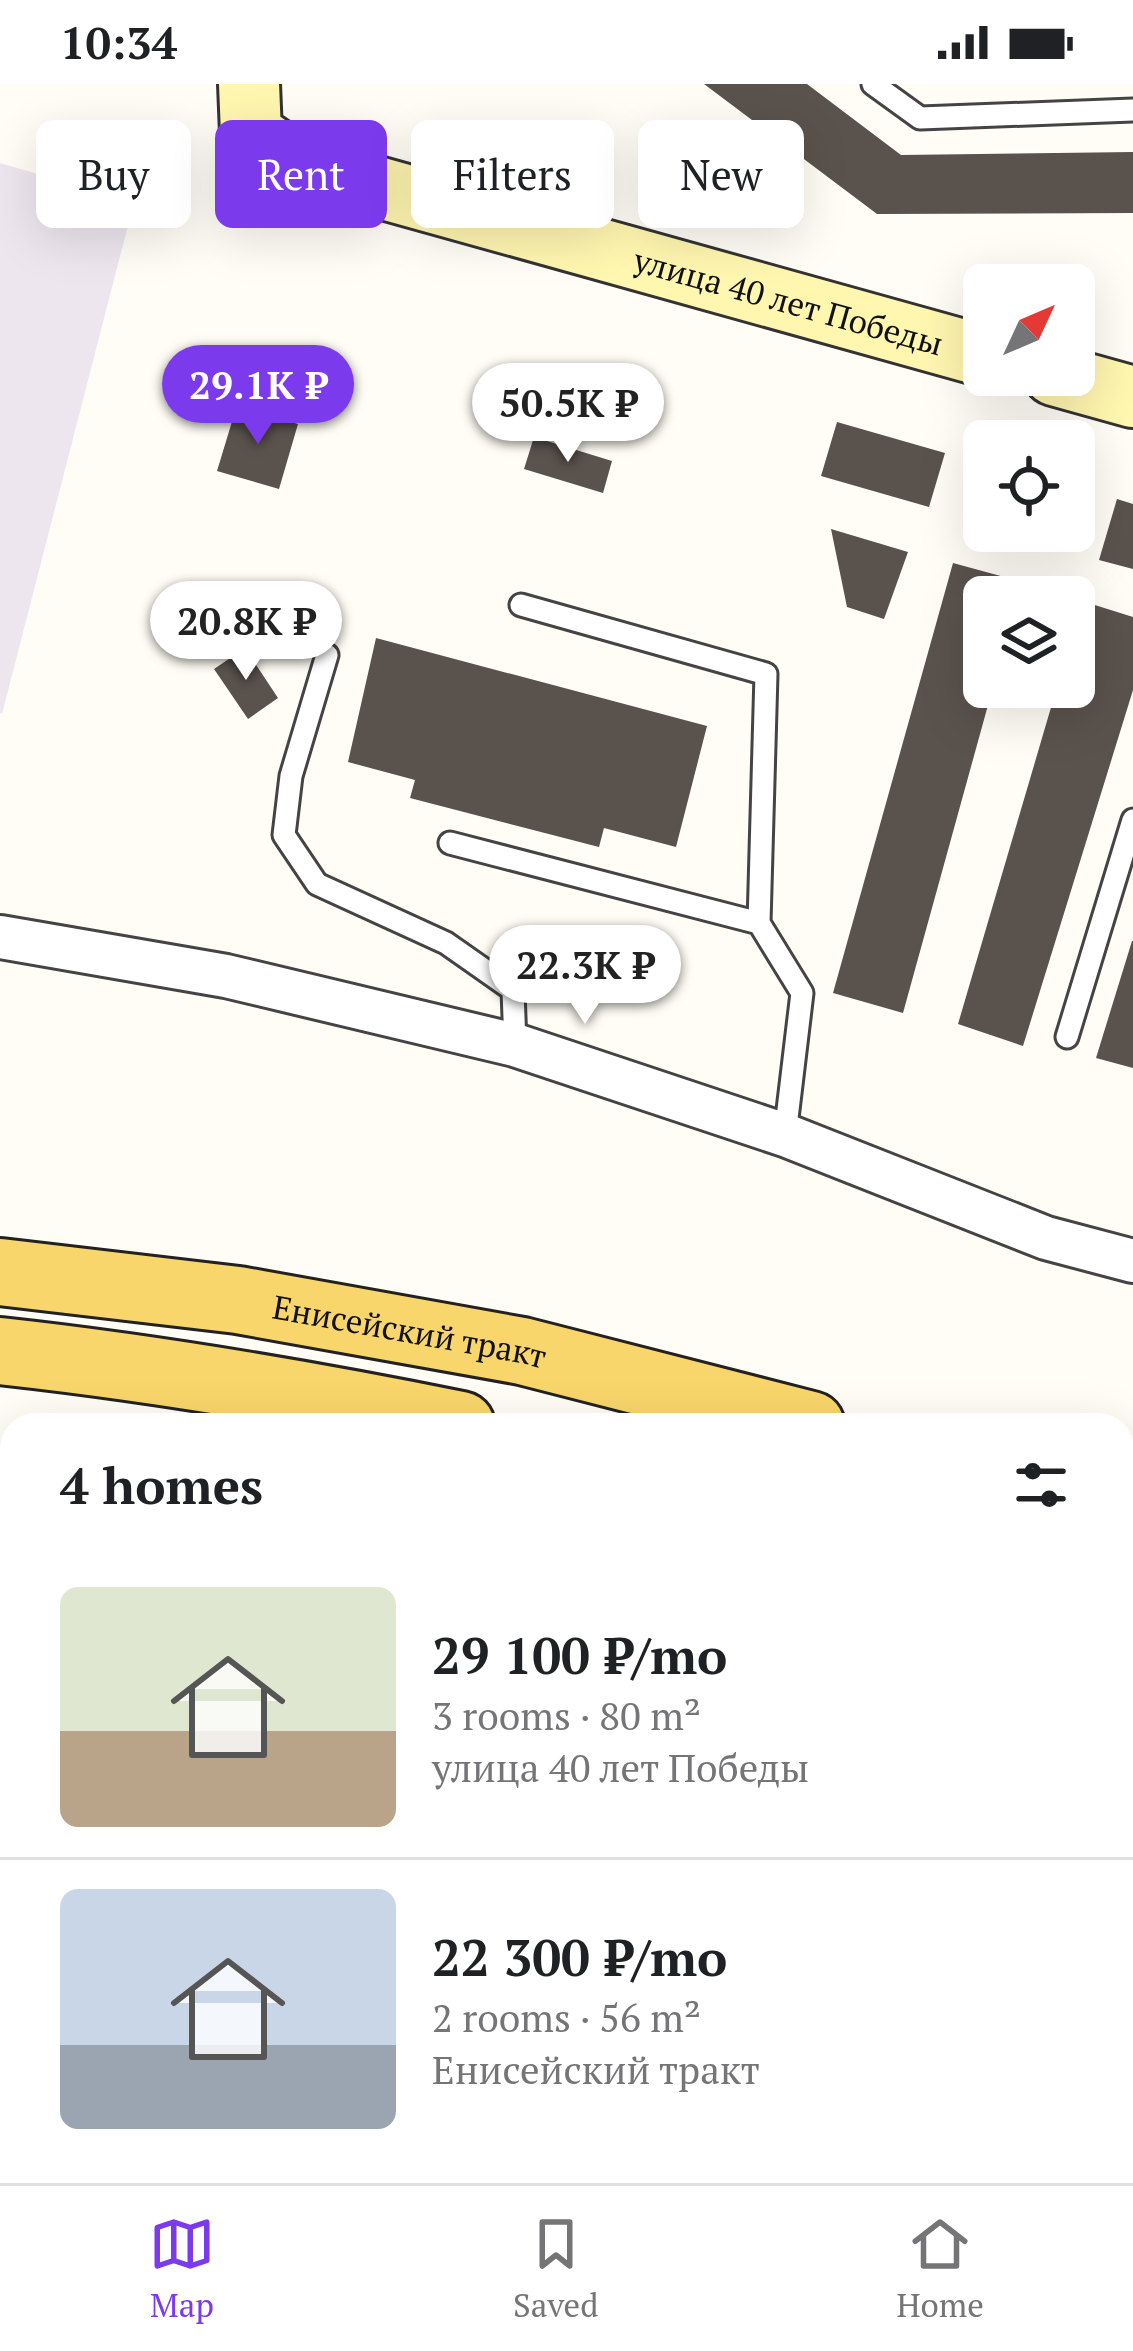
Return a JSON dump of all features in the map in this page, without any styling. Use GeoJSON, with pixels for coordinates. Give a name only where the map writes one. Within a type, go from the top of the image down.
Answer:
{"type":"FeatureCollection","features":[{"type":"Feature","properties":{"kind":"main road","name":"Енисейский тракт"},"geometry":{"type":"LineString","coordinates":[[0,1272],[238,1300],[522,1351],[764,1413]]}},
{"type":"Feature","properties":{"kind":"main road"},"geometry":{"type":"LineString","coordinates":[[0,1351],[312,1394],[403,1413]]}},
{"type":"Feature","properties":{"kind":"street","name":"улица 40 лет Победы"},"geometry":{"type":"LineString","coordinates":[[250,108],[298,165],[963,350]]}},
{"type":"Feature","properties":{"kind":"street"},"geometry":{"type":"LineString","coordinates":[[1095,386],[1133,397]]}},
{"type":"Feature","properties":{"kind":"street"},"geometry":{"type":"LineString","coordinates":[[0,937],[226,976],[515,1045],[785,1136],[1046,1238],[1133,1261]]}},
{"type":"Feature","properties":{"kind":"lane"},"geometry":{"type":"LineString","coordinates":[[872,84],[920,118],[1133,110]]}},
{"type":"Feature","properties":{"kind":"lane"},"geometry":{"type":"LineString","coordinates":[[521,605],[766,674],[759,923],[802,993],[785,1136]]}},
{"type":"Feature","properties":{"kind":"lane"},"geometry":{"type":"LineString","coordinates":[[327,656],[291,776],[284,835],[317,884],[446,944],[514,990],[515,1045]]}},
{"type":"Feature","properties":{"kind":"lane"},"geometry":{"type":"LineString","coordinates":[[1067,1037],[1133,820]]}},
{"type":"Feature","properties":{"kind":"lane"},"geometry":{"type":"LineString","coordinates":[[450,843],[759,923]]}},
{"type":"Feature","properties":{"kind":"shaded area"},"geometry":{"type":"Polygon","coordinates":[[[0,163],[36,173],[36,228],[127,228],[0,713],[0,163]]]}},
{"type":"Feature","properties":{"kind":"building"},"geometry":{"type":"Polygon","coordinates":[[[704,84],[807,84],[901,155],[1133,152],[1133,213],[877,214],[804,159],[804,120],[752,120],[704,84]]]}},
{"type":"Feature","properties":{"kind":"building"},"geometry":{"type":"Polygon","coordinates":[[[237,405],[298,424],[279,489],[217,471],[237,405]]]}},
{"type":"Feature","properties":{"kind":"building"},"geometry":{"type":"Polygon","coordinates":[[[837,422],[945,453],[929,507],[821,476],[837,422]]]}},
{"type":"Feature","properties":{"kind":"building"},"geometry":{"type":"Polygon","coordinates":[[[534,437],[612,461],[603,493],[524,469],[534,437]]]}},
{"type":"Feature","properties":{"kind":"building"},"geometry":{"type":"Polygon","coordinates":[[[1117,499],[1133,504],[1133,569],[1099,560],[1117,499]]]}},
{"type":"Feature","properties":{"kind":"building"},"geometry":{"type":"Polygon","coordinates":[[[831,529],[908,552],[884,619],[847,607],[831,529]]]}},
{"type":"Feature","properties":{"kind":"building"},"geometry":{"type":"Polygon","coordinates":[[[953,563],[1001,576],[963,576],[963,708],[987,708],[903,1013],[833,993],[953,563]]]}},
{"type":"Feature","properties":{"kind":"building"},"geometry":{"type":"Polygon","coordinates":[[[1095,605],[1133,617],[1133,690],[1023,1046],[958,1024],[1051,708],[1095,708],[1095,605]]]}},
{"type":"Feature","properties":{"kind":"building"},"geometry":{"type":"Polygon","coordinates":[[[376,638],[707,726],[676,847],[604,828],[599,847],[410,798],[415,780],[348,762],[376,638]]]}},
{"type":"Feature","properties":{"kind":"building"},"geometry":{"type":"Polygon","coordinates":[[[245,648],[278,698],[248,719],[214,669],[245,648]]]}},
{"type":"Feature","properties":{"kind":"building"},"geometry":{"type":"Polygon","coordinates":[[[1133,941],[1133,1068],[1096,1058],[1133,941]]]}}]}
